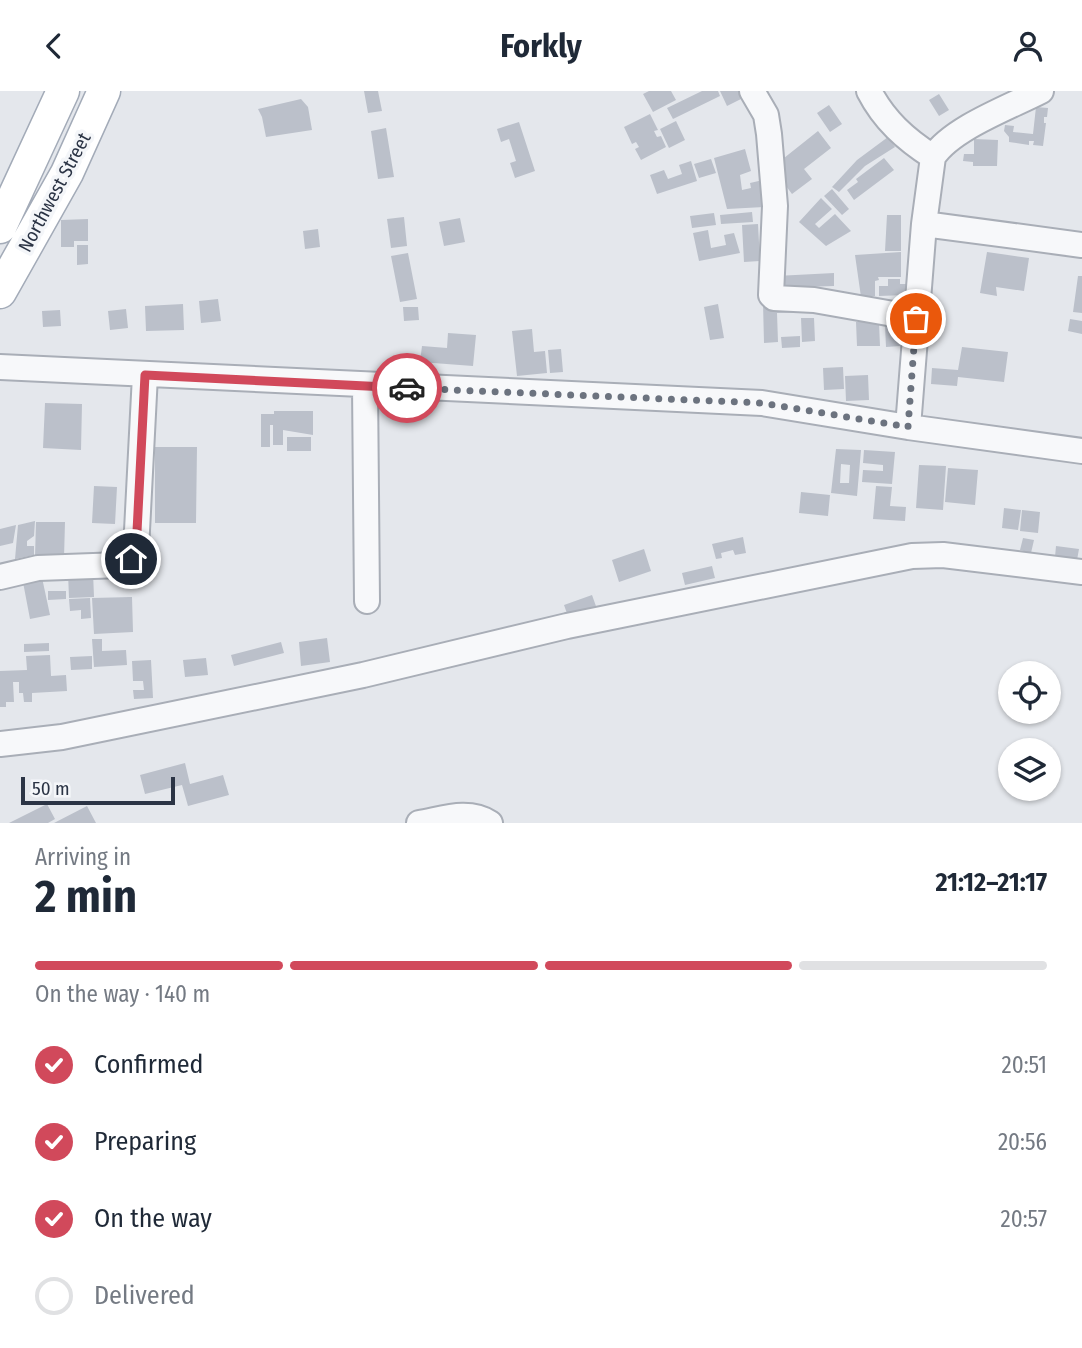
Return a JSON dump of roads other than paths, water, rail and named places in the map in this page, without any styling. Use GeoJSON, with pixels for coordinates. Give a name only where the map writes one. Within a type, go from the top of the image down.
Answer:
{"type":"FeatureCollection","features":[{"type":"Feature","properties":{"kind":"main road","name":"Northwest Street"},"geometry":{"type":"LineString","coordinates":[[0,227],[9,189],[63,91]]}},
{"type":"Feature","properties":{"kind":"main road","name":"Northwest Street"},"geometry":{"type":"LineString","coordinates":[[0,292],[67,173],[104,91]]}},
{"type":"Feature","properties":{"kind":"street"},"geometry":{"type":"LineString","coordinates":[[752,91],[765,115],[769,134],[775,206],[771,295],[774,298],[814,300],[916,319]]}},
{"type":"Feature","properties":{"kind":"street"},"geometry":{"type":"LineString","coordinates":[[869,91],[880,113],[916,147],[933,157]]}},
{"type":"Feature","properties":{"kind":"street"},"geometry":{"type":"LineString","coordinates":[[908,427],[923,224],[933,157],[939,148],[953,137],[1041,91]]}},
{"type":"Feature","properties":{"kind":"street"},"geometry":{"type":"LineString","coordinates":[[923,224],[1082,245]]}},
{"type":"Feature","properties":{"kind":"street"},"geometry":{"type":"LineString","coordinates":[[0,367],[762,403],[1082,451]]}},
{"type":"Feature","properties":{"kind":"street"},"geometry":{"type":"LineString","coordinates":[[0,577],[38,568],[121,565],[131,559],[136,551],[145,375]]}},
{"type":"Feature","properties":{"kind":"street"},"geometry":{"type":"LineString","coordinates":[[365,386],[367,601]]}},
{"type":"Feature","properties":{"kind":"street"},"geometry":{"type":"LineString","coordinates":[[0,744],[62,737],[363,675],[567,627],[912,556],[943,555],[1082,572]]}},
{"type":"Feature","properties":{"kind":"street"},"geometry":{"type":"LineString","coordinates":[[419,823],[466,814],[481,817],[490,823]]}}]}
